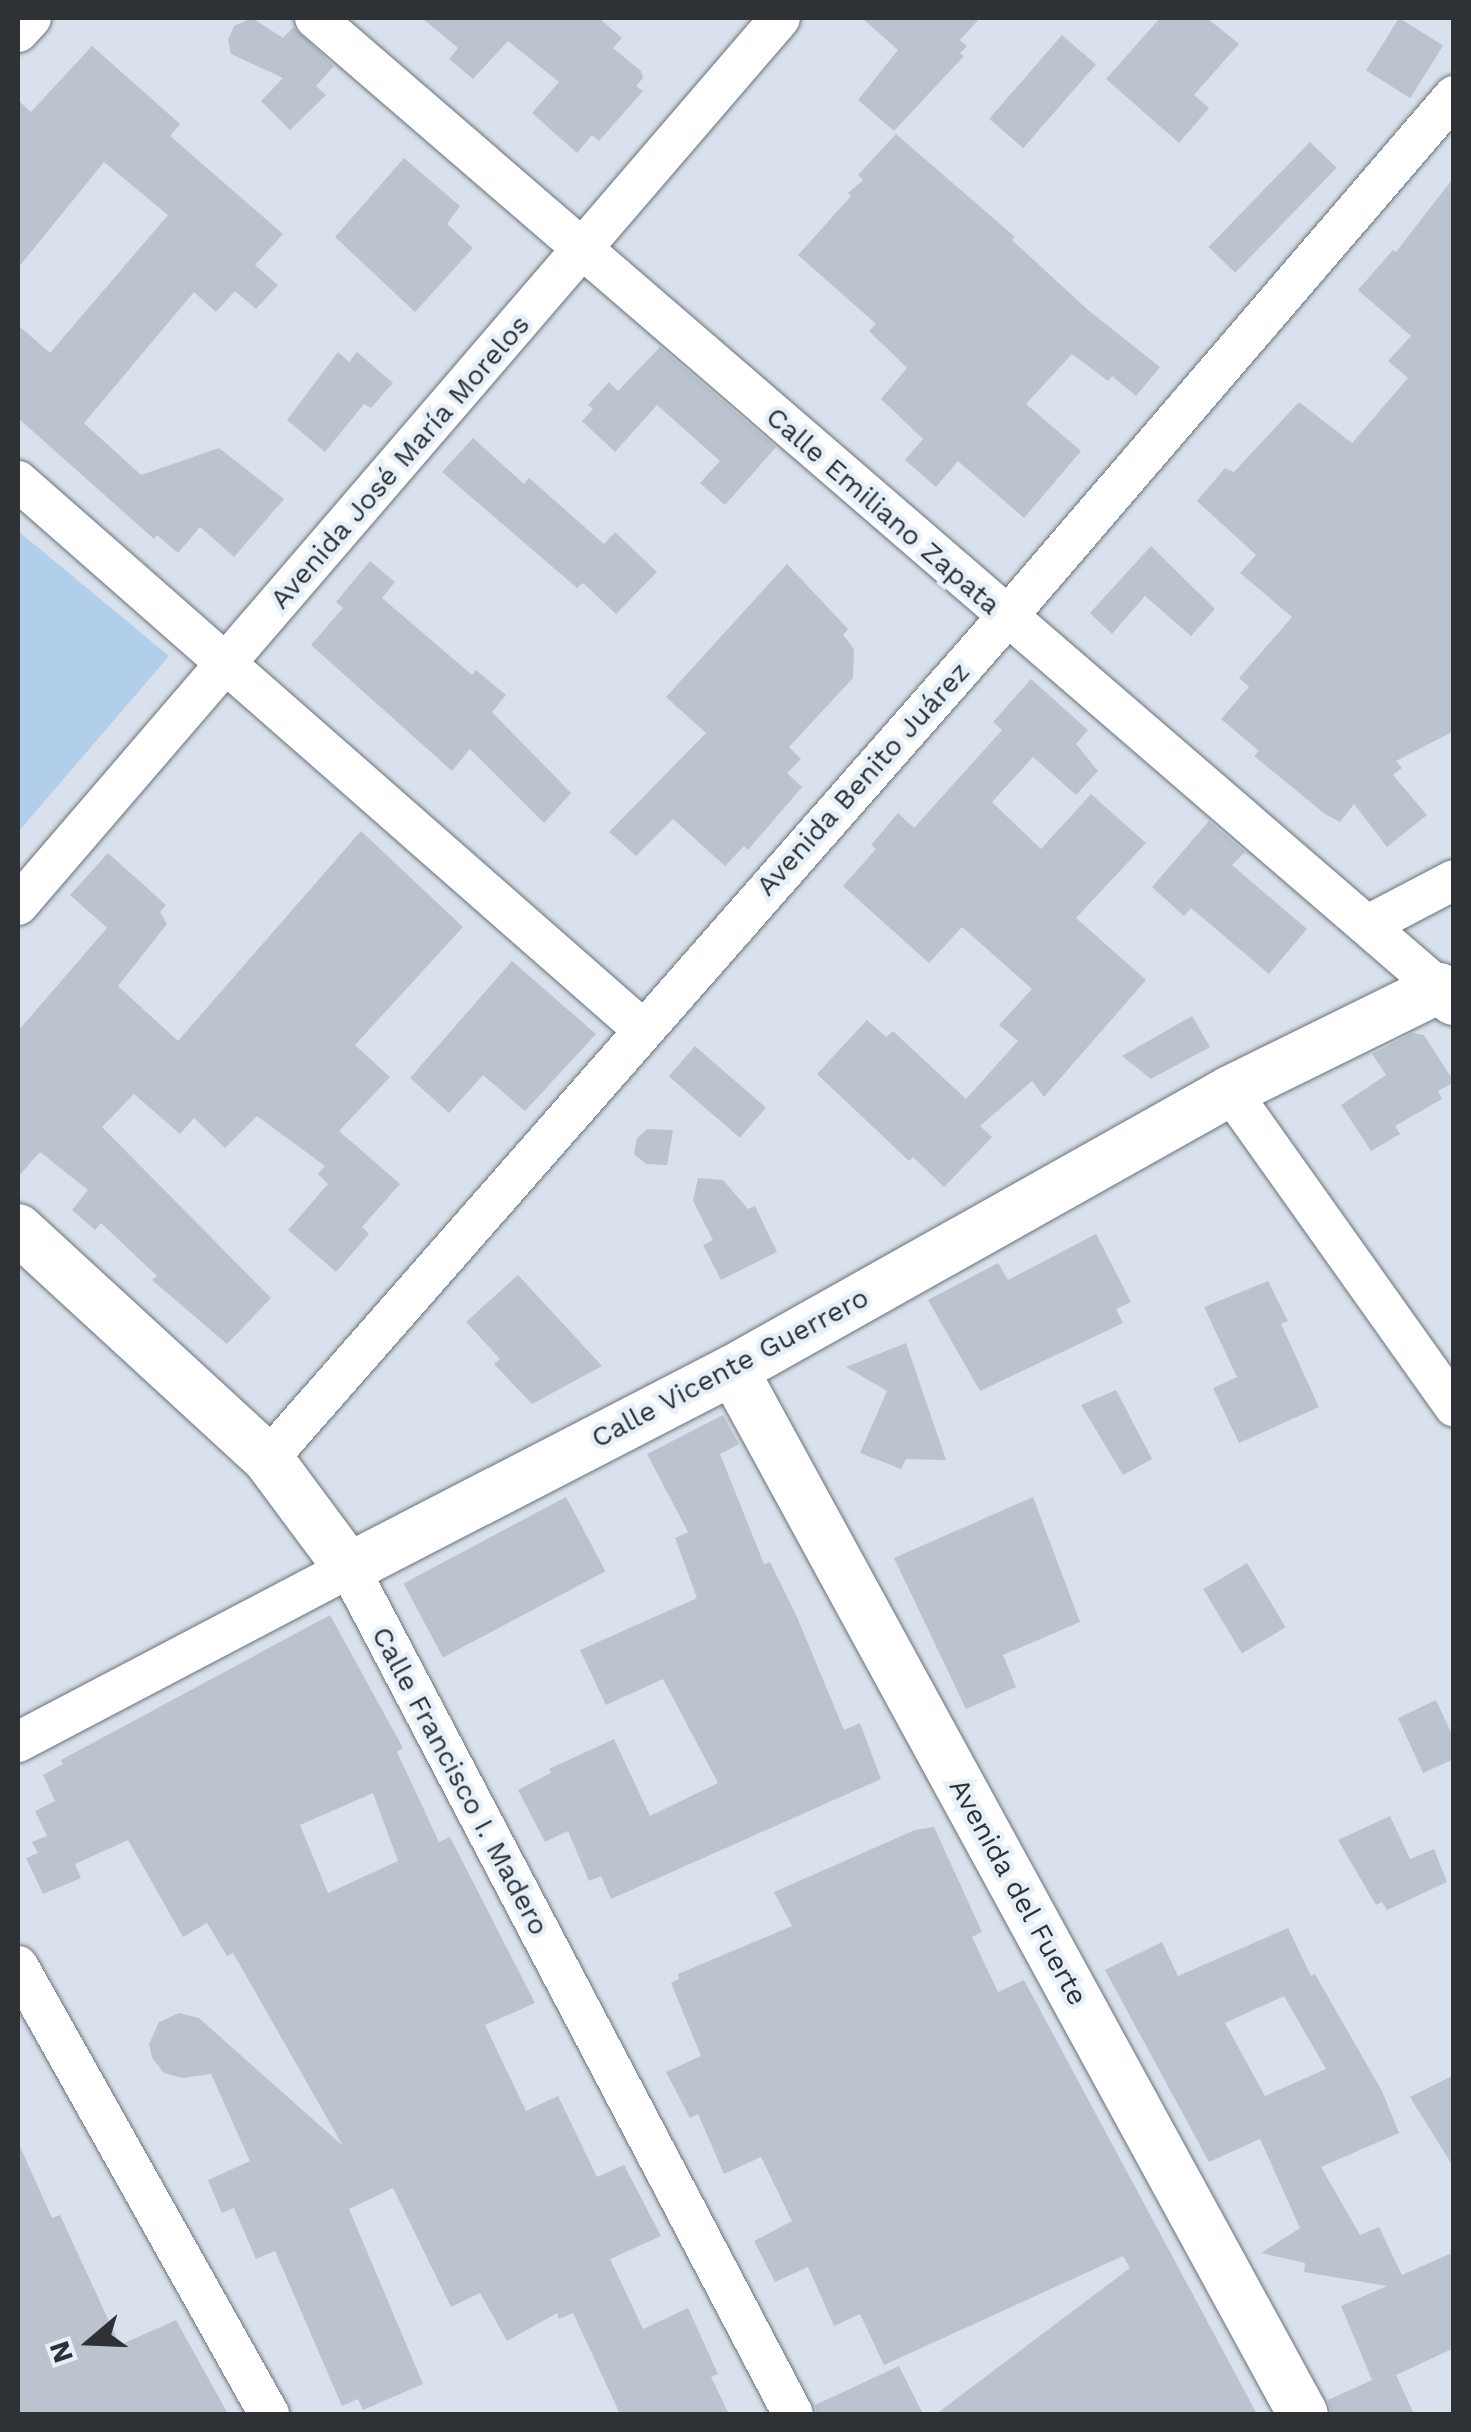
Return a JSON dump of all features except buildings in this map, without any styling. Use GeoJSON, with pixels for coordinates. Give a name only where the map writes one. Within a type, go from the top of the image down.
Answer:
{"type":"FeatureCollection","features":[{"type":"Feature","properties":{"kind":"street"},"geometry":{"type":"LineString","coordinates":[[18,32],[31,18]]}},
{"type":"Feature","properties":{"kind":"street","name":"Calle Emiliano Zapata"},"geometry":{"type":"LineString","coordinates":[[315,18],[1446,994]]}},
{"type":"Feature","properties":{"kind":"street","name":"Avenida José María Morelos"},"geometry":{"type":"LineString","coordinates":[[18,905],[780,18]]}},
{"type":"Feature","properties":{"kind":"street","name":"Avenida Benito Juárez"},"geometry":{"type":"LineString","coordinates":[[268,1459],[642,1028],[1006,618],[1454,96]]}},
{"type":"Feature","properties":{"kind":"street"},"geometry":{"type":"LineString","coordinates":[[18,481],[642,1028]]}},
{"type":"Feature","properties":{"kind":"street"},"geometry":{"type":"LineString","coordinates":[[1368,925],[1454,880]]}},
{"type":"Feature","properties":{"kind":"street","name":"Calle Vicente Guerrero"},"geometry":{"type":"LineString","coordinates":[[18,1742],[733,1370],[1230,1091],[1446,994]]}},
{"type":"Feature","properties":{"kind":"street"},"geometry":{"type":"LineString","coordinates":[[1230,1091],[1454,1406]]}},
{"type":"Feature","properties":{"kind":"street","name":"Calle Francisco I. Madero"},"geometry":{"type":"LineString","coordinates":[[18,1229],[268,1459],[349,1568],[793,2414]]}},
{"type":"Feature","properties":{"kind":"street","name":"Avenida del Fuerte"},"geometry":{"type":"LineString","coordinates":[[733,1370],[1303,2414]]}},
{"type":"Feature","properties":{"kind":"street"},"geometry":{"type":"LineString","coordinates":[[18,1966],[268,2414]]}},
{"type":"Feature","properties":{"kind":"shaded area"},"geometry":{"type":"Polygon","coordinates":[[[18,531],[169,656],[18,832],[18,531]]]}}]}
